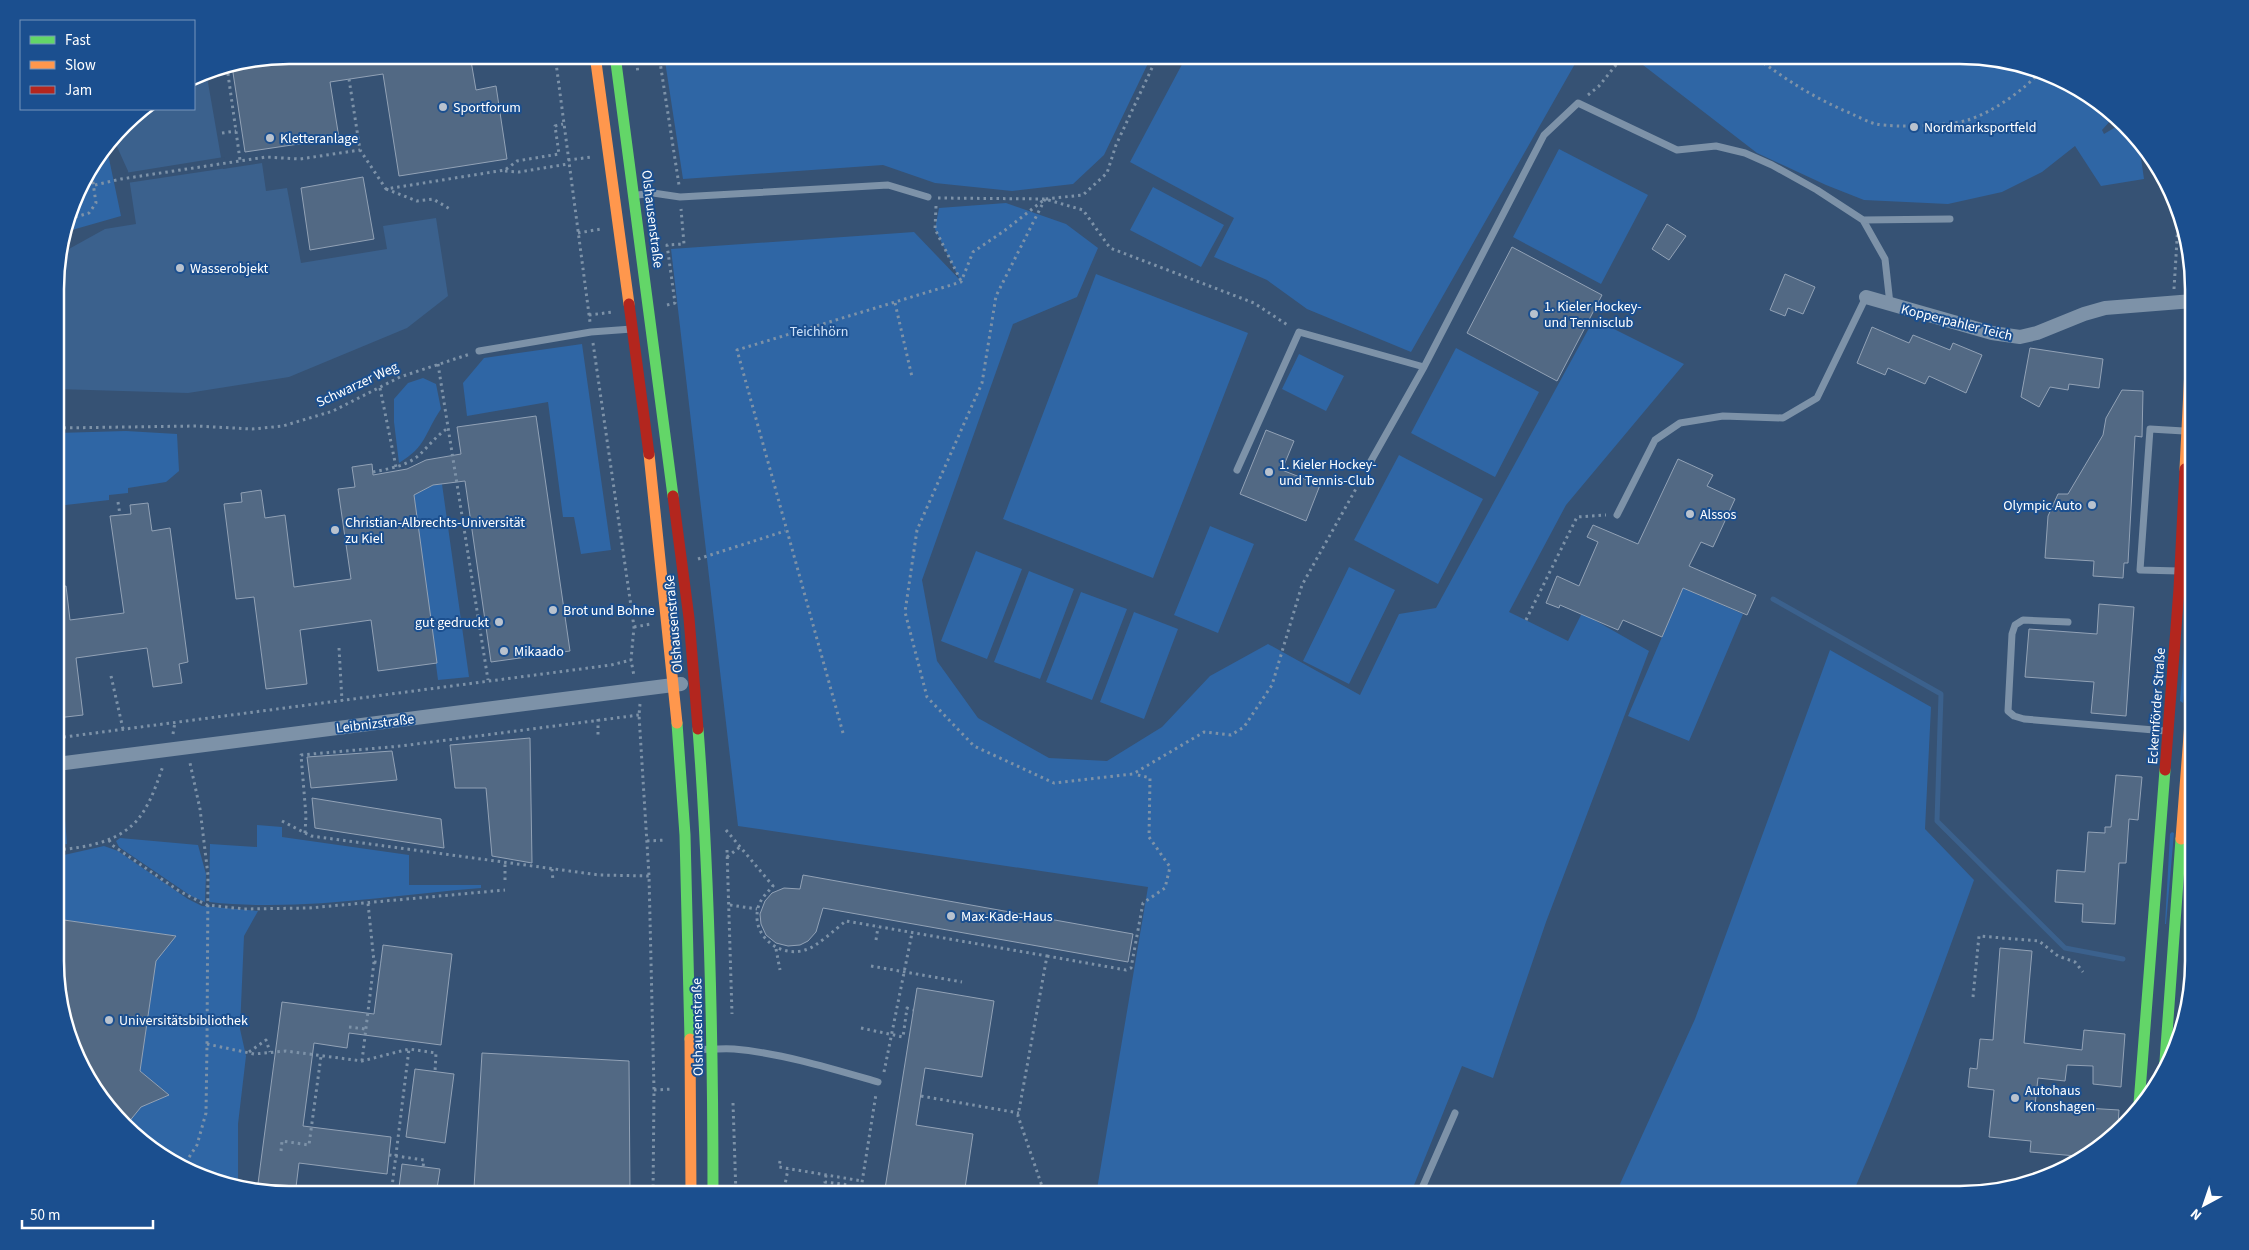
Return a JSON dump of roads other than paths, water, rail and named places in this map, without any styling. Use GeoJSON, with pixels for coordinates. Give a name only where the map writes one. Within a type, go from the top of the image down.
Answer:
{"type":"FeatureCollection","features":[{"type":"Feature","properties":{"kind":"street","name":"Olshausenstraße"},"geometry":{"type":"LineString","coordinates":[[596,64],[633,328],[674,685],[684,814],[691,1050],[691,1186]]}},
{"type":"Feature","properties":{"kind":"street","name":"Olshausenstraße"},"geometry":{"type":"LineString","coordinates":[[616,64],[636,195],[683,561],[694,683],[706,836],[713,1049],[713,1186]]}},
{"type":"Feature","properties":{"kind":"street","name":"Kopperpahler Teich"},"geometry":{"type":"LineString","coordinates":[[1866,297],[1992,333],[2020,337],[2037,333],[2084,314],[2105,308],[2185,302]]}},
{"type":"Feature","properties":{"kind":"street","name":"Eckernförder Straße"},"geometry":{"type":"LineString","coordinates":[[2140,1097],[2165,793],[2185,471]]}},
{"type":"Feature","properties":{"kind":"street","name":"Leibnizstraße"},"geometry":{"type":"LineString","coordinates":[[64,763],[694,683]]}},
{"type":"Feature","properties":{"kind":"street"},"geometry":{"type":"LineString","coordinates":[[2165,793],[2185,795]]}},
{"type":"Feature","properties":{"kind":"street"},"geometry":{"type":"LineString","coordinates":[[2166,1052],[2185,849]]}},
{"type":"Feature","properties":{"kind":"lane"},"geometry":{"type":"LineString","coordinates":[[1367,468],[1424,367],[1544,135],[1578,103],[1677,150],[1716,146],[1744,153],[1772,165],[1817,190],[1863,220],[1885,259],[1887,294],[1890,304]]}},
{"type":"Feature","properties":{"kind":"lane"},"geometry":{"type":"LineString","coordinates":[[636,195],[653,193],[680,196],[888,185],[928,197]]}},
{"type":"Feature","properties":{"kind":"lane"},"geometry":{"type":"LineString","coordinates":[[1863,220],[1950,220]]}},
{"type":"Feature","properties":{"kind":"lane"},"geometry":{"type":"LineString","coordinates":[[1617,515],[1655,440],[1680,422],[1723,416],[1783,418],[1817,398],[1866,297]]}},
{"type":"Feature","properties":{"kind":"lane"},"geometry":{"type":"LineString","coordinates":[[479,351],[591,332],[633,328]]}},
{"type":"Feature","properties":{"kind":"lane"},"geometry":{"type":"LineString","coordinates":[[1237,470],[1299,332],[1424,367]]}},
{"type":"Feature","properties":{"kind":"lane"},"geometry":{"type":"LineString","coordinates":[[2180,571],[2140,570],[2150,429],[2185,431]]}},
{"type":"Feature","properties":{"kind":"lane"},"geometry":{"type":"LineString","coordinates":[[2068,622],[2023,620],[2015,625],[2012,634],[2008,711],[2014,716],[2024,719],[2169,731]]}},
{"type":"Feature","properties":{"kind":"lane"},"geometry":{"type":"LineString","coordinates":[[691,1050],[733,1049],[754,1052],[812,1063],[878,1082]]}},
{"type":"Feature","properties":{"kind":"lane"},"geometry":{"type":"LineString","coordinates":[[1423,1186],[1455,1113]]}},
{"type":"Feature","properties":{"kind":"waterway"},"geometry":{"type":"LineString","coordinates":[[1773,599],[1941,694],[1937,821],[2065,948],[2123,959]]}},
{"type":"Feature","properties":{"kind":"place","name":"Sportforum"},"geometry":{"type":"Point","coordinates":[443,107]}},
{"type":"Feature","properties":{"kind":"place","name":"Nordmarksportfeld"},"geometry":{"type":"Point","coordinates":[1914,127]}},
{"type":"Feature","properties":{"kind":"place","name":"Kletteranlage"},"geometry":{"type":"Point","coordinates":[270,138]}},
{"type":"Feature","properties":{"kind":"place","name":"Wasserobjekt"},"geometry":{"type":"Point","coordinates":[180,268]}},
{"type":"Feature","properties":{"kind":"place","name":"1. Kieler Hockey- und Tennisclub"},"geometry":{"type":"Point","coordinates":[1534,314]}},
{"type":"Feature","properties":{"kind":"place","name":"1. Kieler Hockey- und Tennis-Club"},"geometry":{"type":"Point","coordinates":[1269,472]}},
{"type":"Feature","properties":{"kind":"place","name":"Olympic Auto"},"geometry":{"type":"Point","coordinates":[2092,505]}},
{"type":"Feature","properties":{"kind":"place","name":"Alssos"},"geometry":{"type":"Point","coordinates":[1690,514]}},
{"type":"Feature","properties":{"kind":"place","name":"Christian-Albrechts-Universität zu Kiel"},"geometry":{"type":"Point","coordinates":[335,530]}},
{"type":"Feature","properties":{"kind":"place","name":"Brot und Bohne"},"geometry":{"type":"Point","coordinates":[553,610]}},
{"type":"Feature","properties":{"kind":"place","name":"gut gedruckt"},"geometry":{"type":"Point","coordinates":[499,622]}},
{"type":"Feature","properties":{"kind":"place","name":"Mikaado"},"geometry":{"type":"Point","coordinates":[504,651]}},
{"type":"Feature","properties":{"kind":"place","name":"Max-Kade-Haus"},"geometry":{"type":"Point","coordinates":[951,916]}},
{"type":"Feature","properties":{"kind":"place","name":"Universitätsbibliothek"},"geometry":{"type":"Point","coordinates":[109,1020]}},
{"type":"Feature","properties":{"kind":"place","name":"Autohaus Kronshagen"},"geometry":{"type":"Point","coordinates":[2015,1098]}},
{"type":"Feature","properties":{"kind":"park label","name":"Teichhörn"},"geometry":{"type":"Point","coordinates":[819,331]}}]}
